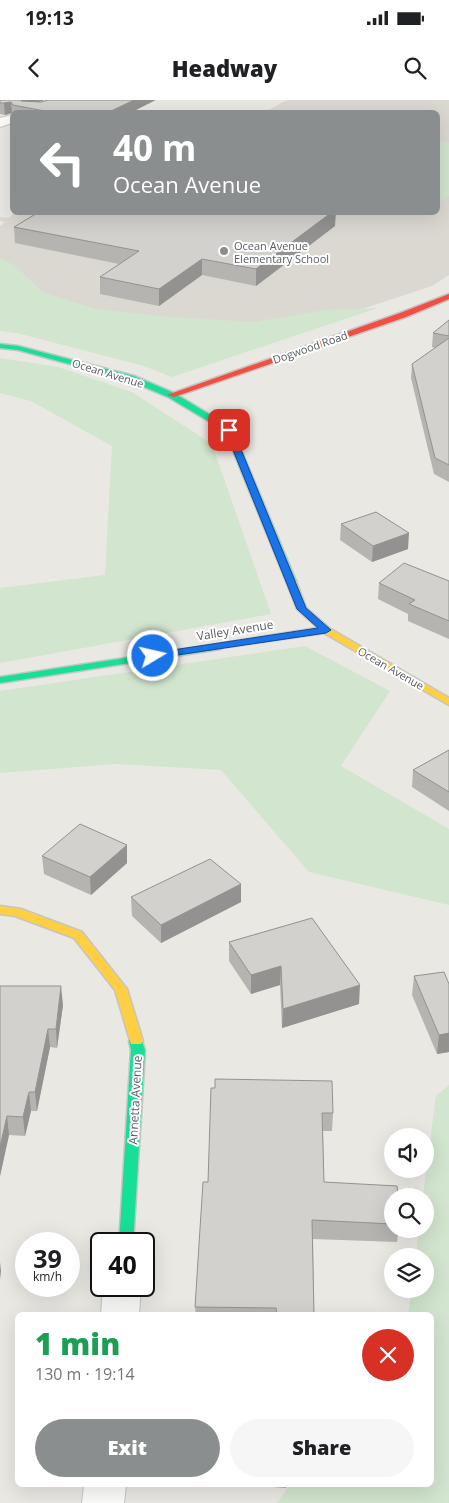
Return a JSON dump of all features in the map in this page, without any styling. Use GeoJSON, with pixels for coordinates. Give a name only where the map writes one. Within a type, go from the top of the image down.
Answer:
{"type":"FeatureCollection","features":[{"type":"Feature","properties":{"kind":"street","name":"Dogwood Road"},"geometry":{"type":"LineString","coordinates":[[171,395],[403,315],[449,296]]}},
{"type":"Feature","properties":{"kind":"street","name":"Ocean Avenue"},"geometry":{"type":"LineString","coordinates":[[0,346],[18,348],[131,378],[171,395],[229,430],[302,609],[326,630],[449,702]]}},
{"type":"Feature","properties":{"kind":"street","name":"Valley Avenue"},"geometry":{"type":"LineString","coordinates":[[0,680],[326,630]]}},
{"type":"Feature","properties":{"kind":"street","name":"Annetta Avenue"},"geometry":{"type":"LineString","coordinates":[[0,910],[17,912],[78,935],[121,989],[138,1050],[127,1232]]}},
{"type":"Feature","properties":{"kind":"street"},"geometry":{"type":"LineString","coordinates":[[120,1312],[121,1297]]}},
{"type":"Feature","properties":{"kind":"street"},"geometry":{"type":"LineString","coordinates":[[103,1503],[105,1487]]}},
{"type":"Feature","properties":{"kind":"shaded area","name":"Ocean Avenue Elementary School"},"geometry":{"type":"Polygon","coordinates":[[[287,100],[449,100],[449,275],[432,286],[280,336],[0,328],[0,226],[5,222],[0,221],[0,217],[9,218],[12,215],[440,215],[440,110],[269,110],[287,100]]]}},
{"type":"Feature","properties":{"kind":"green space"},"geometry":{"type":"Polygon","coordinates":[[[440,141],[449,143],[449,196],[440,202],[440,141]]]}},
{"type":"Feature","properties":{"kind":"green space"},"geometry":{"type":"Polygon","coordinates":[[[0,258],[14,265],[44,293],[97,309],[157,316],[254,322],[324,310],[378,308],[172,377],[144,366],[17,333],[0,331],[0,258]]]}},
{"type":"Feature","properties":{"kind":"green space"},"geometry":{"type":"Polygon","coordinates":[[[0,358],[58,367],[132,392],[212,444],[271,614],[0,663],[0,588],[105,575],[112,446],[31,401],[0,393],[0,358]]]}},
{"type":"Feature","properties":{"kind":"green space"},"geometry":{"type":"Polygon","coordinates":[[[305,646],[390,691],[341,766],[449,829],[449,905],[309,872],[221,770],[116,764],[0,773],[0,691],[305,646]]]}},
{"type":"Feature","properties":{"kind":"green space"},"geometry":{"type":"Polygon","coordinates":[[[449,1085],[449,1503],[277,1503],[289,1487],[434,1487],[434,1312],[408,1312],[411,1298],[434,1298],[434,1248],[417,1248],[418,1238],[434,1238],[434,1188],[424,1188],[425,1178],[434,1178],[434,1128],[432,1128],[436,1096],[449,1085]]]}},
{"type":"Feature","properties":{"kind":"building"},"geometry":{"type":"Polygon","coordinates":[[[0,100],[41,102],[48,100],[134,100],[113,110],[39,110],[13,105],[11,102],[0,103],[0,100]]]}},
{"type":"Feature","properties":{"kind":"building"},"geometry":{"type":"Polygon","coordinates":[[[34,215],[328,215],[256,269],[202,259],[159,289],[100,277],[139,251],[14,227],[34,215]]]}},
{"type":"Feature","properties":{"kind":"building"},"geometry":{"type":"Polygon","coordinates":[[[449,320],[449,336],[433,333],[449,320]]]}},
{"type":"Feature","properties":{"kind":"building"},"geometry":{"type":"Polygon","coordinates":[[[449,338],[449,465],[435,458],[412,364],[449,338]]]}},
{"type":"Feature","properties":{"kind":"building"},"geometry":{"type":"Polygon","coordinates":[[[376,512],[409,533],[373,546],[341,524],[376,512]]]}},
{"type":"Feature","properties":{"kind":"building"},"geometry":{"type":"Polygon","coordinates":[[[404,563],[449,581],[449,621],[409,604],[415,600],[379,583],[404,563]]]}},
{"type":"Feature","properties":{"kind":"building"},"geometry":{"type":"Polygon","coordinates":[[[449,750],[449,792],[413,770],[449,750]]]}},
{"type":"Feature","properties":{"kind":"building"},"geometry":{"type":"Polygon","coordinates":[[[80,824],[127,845],[90,877],[42,856],[80,824]]]}},
{"type":"Feature","properties":{"kind":"building"},"geometry":{"type":"Polygon","coordinates":[[[210,859],[241,884],[161,925],[131,897],[210,859]]]}},
{"type":"Feature","properties":{"kind":"building"},"geometry":{"type":"Polygon","coordinates":[[[312,918],[360,985],[283,1009],[281,966],[251,975],[229,942],[312,918]]]}},
{"type":"Feature","properties":{"kind":"building"},"geometry":{"type":"Polygon","coordinates":[[[444,972],[449,984],[449,1033],[439,1035],[414,976],[444,972]]]}},
{"type":"Feature","properties":{"kind":"building"},"geometry":{"type":"Polygon","coordinates":[[[0,986],[61,986],[56,1029],[48,1029],[35,1092],[29,1092],[23,1117],[7,1116],[0,1147],[0,986]]]}},
{"type":"Feature","properties":{"kind":"building"},"geometry":{"type":"Polygon","coordinates":[[[215,1079],[332,1081],[333,1113],[322,1113],[324,1182],[397,1186],[397,1188],[384,1188],[384,1224],[312,1220],[314,1312],[277,1312],[276,1308],[195,1307],[203,1182],[208,1182],[211,1088],[215,1088],[215,1079]]]}},
{"type":"Feature","properties":{"kind":"traffic: fast"},"geometry":{"type":"LineString","coordinates":[[0,346],[18,348],[131,378],[171,395],[229,430],[291,581]]}},
{"type":"Feature","properties":{"kind":"traffic: fast"},"geometry":{"type":"LineString","coordinates":[[0,680],[217,647]]}},
{"type":"Feature","properties":{"kind":"traffic: fast"},"geometry":{"type":"LineString","coordinates":[[127,1232],[138,1050],[136,1041]]}},
{"type":"Feature","properties":{"kind":"traffic: slow"},"geometry":{"type":"LineString","coordinates":[[291,581],[302,609],[326,630],[449,702]]}},
{"type":"Feature","properties":{"kind":"traffic: slow"},"geometry":{"type":"LineString","coordinates":[[217,647],[326,630]]}},
{"type":"Feature","properties":{"kind":"traffic: slow"},"geometry":{"type":"LineString","coordinates":[[0,910],[17,912],[78,935],[121,989],[136,1041]]}},
{"type":"Feature","properties":{"kind":"traffic: jam"},"geometry":{"type":"LineString","coordinates":[[171,395],[403,315],[449,296]]}},
{"type":"Feature","properties":{"kind":"place","name":"Ocean Avenue Elementary School"},"geometry":{"type":"Point","coordinates":[224,251]}},
{"type":"Feature","properties":{"kind":"route"},"geometry":{"type":"LineString","coordinates":[[153,656],[326,630],[302,609],[229,430]]}}]}
